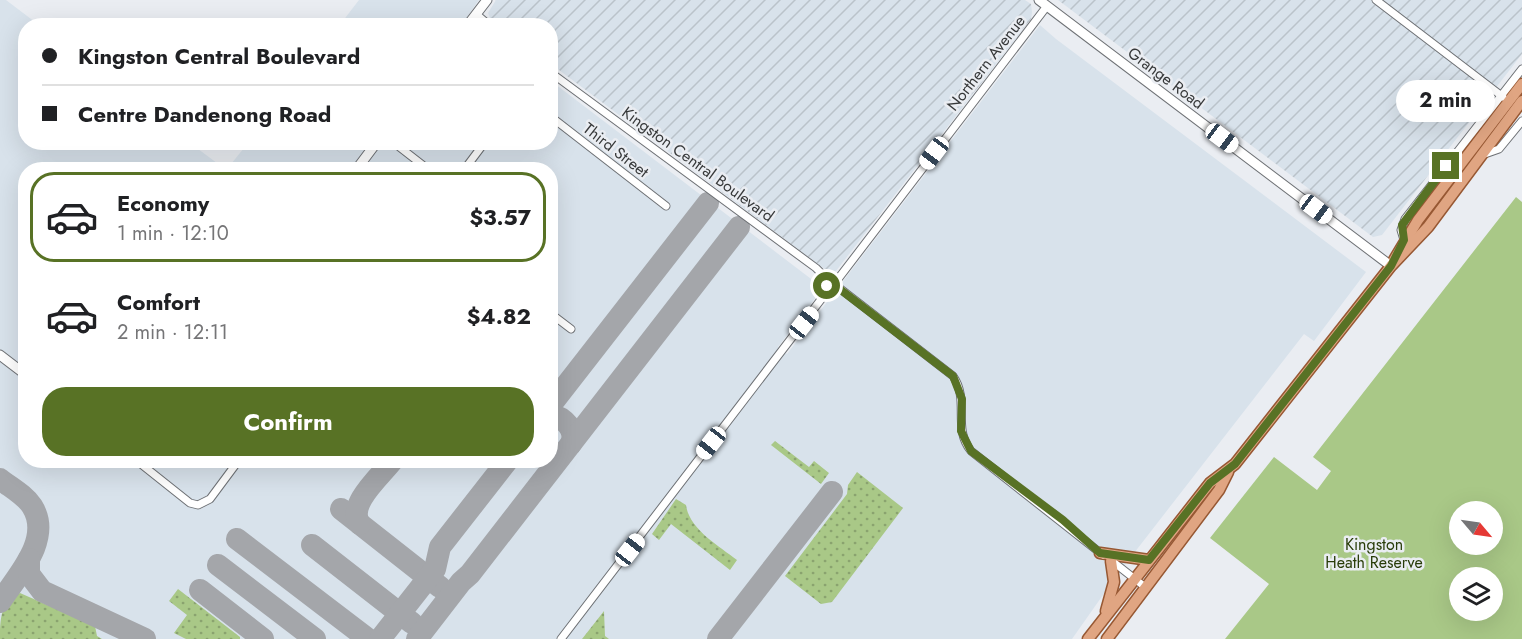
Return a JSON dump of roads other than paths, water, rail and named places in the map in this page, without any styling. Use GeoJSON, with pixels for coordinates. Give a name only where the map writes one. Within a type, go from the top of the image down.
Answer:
{"type":"FeatureCollection","features":[{"type":"Feature","properties":{"kind":"main road"},"geometry":{"type":"LineString","coordinates":[[473,18],[487,0]]}},
{"type":"Feature","properties":{"kind":"main road","name":"Grange Road"},"geometry":{"type":"LineString","coordinates":[[1043,3],[1391,266]]}},
{"type":"Feature","properties":{"kind":"main road"},"geometry":{"type":"LineString","coordinates":[[1107,639],[1219,490],[1228,472],[1391,266],[1428,227],[1480,156],[1522,84]]}},
{"type":"Feature","properties":{"kind":"main road"},"geometry":{"type":"LineString","coordinates":[[1391,266],[1404,240],[1512,102]]}},
{"type":"Feature","properties":{"kind":"main road"},"geometry":{"type":"LineString","coordinates":[[0,355],[18,369]]}},
{"type":"Feature","properties":{"kind":"main road"},"geometry":{"type":"LineString","coordinates":[[1088,639],[1210,483],[1228,472]]}},
{"type":"Feature","properties":{"kind":"main road"},"geometry":{"type":"LineString","coordinates":[[1100,553],[1149,560]]}},
{"type":"Feature","properties":{"kind":"main road"},"geometry":{"type":"LineString","coordinates":[[1103,620],[1114,582],[1111,561]]}},
{"type":"Feature","properties":{"kind":"street"},"geometry":{"type":"LineString","coordinates":[[1376,0],[1512,102],[1522,69]]}},
{"type":"Feature","properties":{"kind":"street","name":"Northern Avenue"},"geometry":{"type":"LineString","coordinates":[[561,639],[835,285],[1043,3]]}},
{"type":"Feature","properties":{"kind":"street"},"geometry":{"type":"LineString","coordinates":[[476,14],[481,18]]}},
{"type":"Feature","properties":{"kind":"street","name":"Kingston Central Boulevard"},"geometry":{"type":"LineString","coordinates":[[558,78],[816,267],[835,285]]}},
{"type":"Feature","properties":{"kind":"street","name":"Third Street"},"geometry":{"type":"LineString","coordinates":[[558,122],[666,206]]}},
{"type":"Feature","properties":{"kind":"street"},"geometry":{"type":"LineString","coordinates":[[1480,156],[1499,149],[1522,122]]}},
{"type":"Feature","properties":{"kind":"street"},"geometry":{"type":"LineString","coordinates":[[1514,132],[1522,138]]}},
{"type":"Feature","properties":{"kind":"street"},"geometry":{"type":"LineString","coordinates":[[403,150],[419,162]]}},
{"type":"Feature","properties":{"kind":"street"},"geometry":{"type":"LineString","coordinates":[[835,285],[953,376],[962,394],[961,431],[968,448],[1145,587]]}},
{"type":"Feature","properties":{"kind":"street"},"geometry":{"type":"LineString","coordinates":[[558,319],[571,329]]}},
{"type":"Feature","properties":{"kind":"street"},"geometry":{"type":"LineString","coordinates":[[146,468],[190,503],[198,505],[210,499],[233,468]]}},
{"type":"Feature","properties":{"kind":"park label","name":"Kingston Heath Reserve"},"geometry":{"type":"Point","coordinates":[1374,553]}}]}
